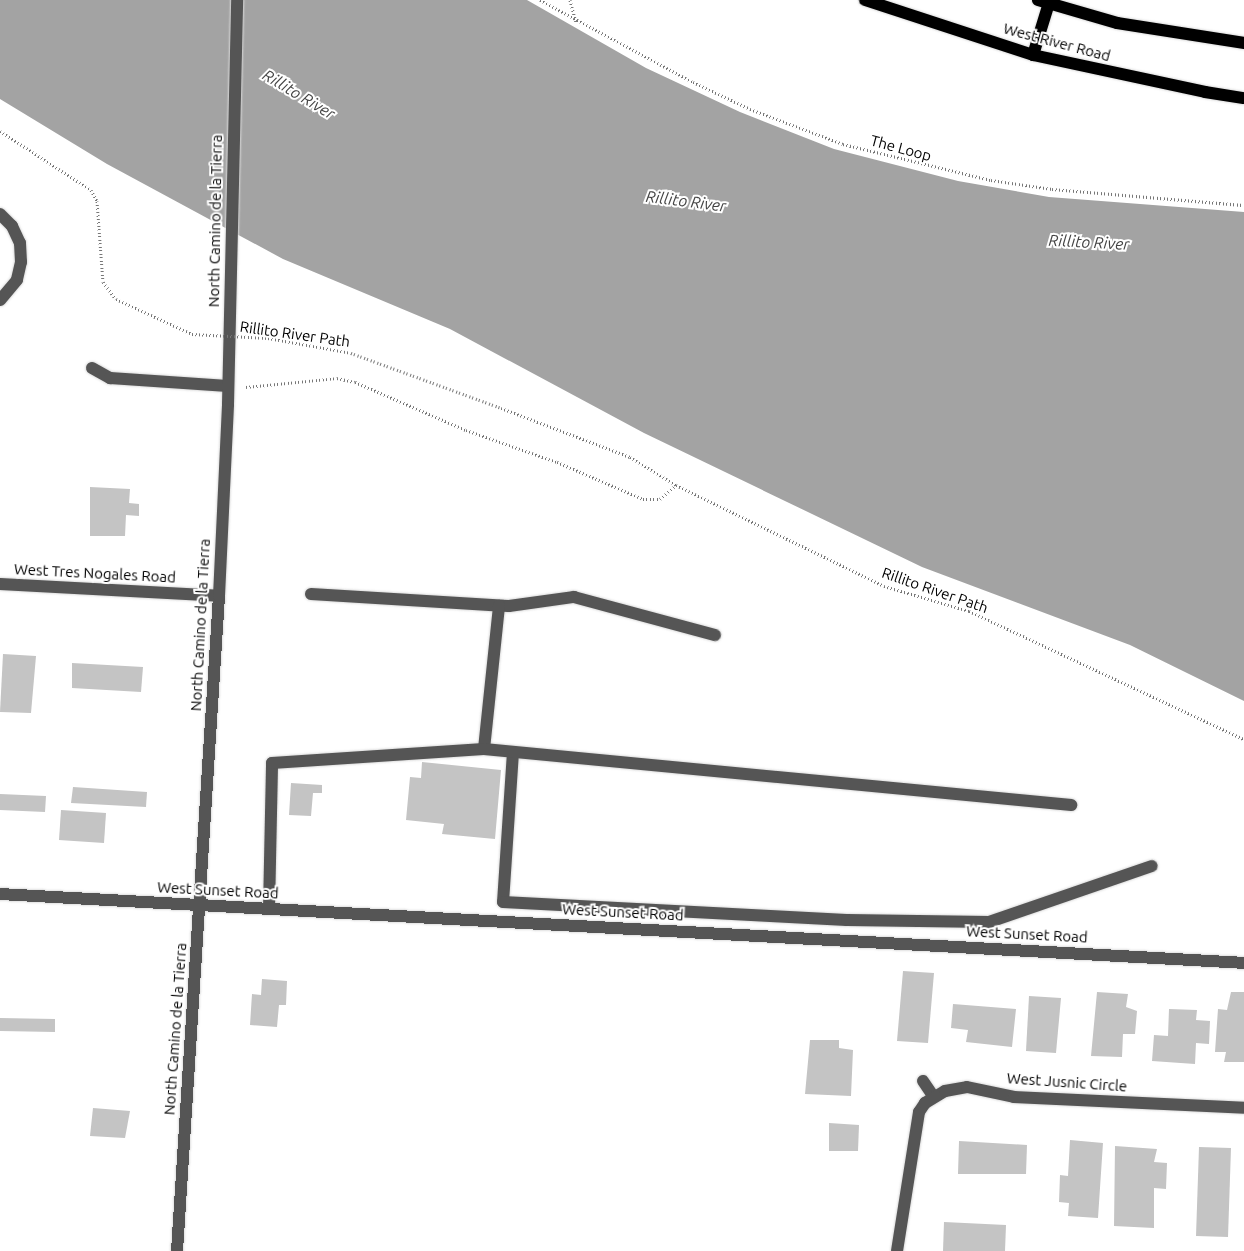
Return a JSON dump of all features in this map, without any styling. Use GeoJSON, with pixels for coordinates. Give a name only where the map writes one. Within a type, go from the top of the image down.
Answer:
{"type":"FeatureCollection","features":[{"type":"Feature","properties":{"kind":"main road","name":"West River Road"},"geometry":{"type":"LineString","coordinates":[[865,0],[1034,55],[1205,92],[1244,98]]}},
{"type":"Feature","properties":{"kind":"main road"},"geometry":{"type":"LineString","coordinates":[[1034,55],[1043,2],[1117,23],[1244,44]]}},
{"type":"Feature","properties":{"kind":"street","name":"North Camino de la Tierra"},"geometry":{"type":"LineString","coordinates":[[177,1251],[219,596],[228,386],[237,0]]}},
{"type":"Feature","properties":{"kind":"street"},"geometry":{"type":"LineString","coordinates":[[0,214],[12,226],[20,243],[21,262],[17,280],[0,300]]}},
{"type":"Feature","properties":{"kind":"street"},"geometry":{"type":"LineString","coordinates":[[92,368],[110,378],[228,386]]}},
{"type":"Feature","properties":{"kind":"street","name":"West Tres Nogales Road"},"geometry":{"type":"LineString","coordinates":[[0,584],[219,596]]}},
{"type":"Feature","properties":{"kind":"street"},"geometry":{"type":"LineString","coordinates":[[311,594],[499,606],[574,597],[715,635]]}},
{"type":"Feature","properties":{"kind":"street"},"geometry":{"type":"LineString","coordinates":[[484,749],[499,606]]}},
{"type":"Feature","properties":{"kind":"street"},"geometry":{"type":"LineString","coordinates":[[268,908],[272,763],[484,749],[1070,805]]}},
{"type":"Feature","properties":{"kind":"street"},"geometry":{"type":"LineString","coordinates":[[513,752],[503,902],[847,920],[989,922],[1152,866]]}},
{"type":"Feature","properties":{"kind":"street","name":"West Sunset Road"},"geometry":{"type":"LineString","coordinates":[[0,894],[1244,963]]}},
{"type":"Feature","properties":{"kind":"street"},"geometry":{"type":"LineString","coordinates":[[897,1251],[919,1112],[933,1096],[923,1081]]}},
{"type":"Feature","properties":{"kind":"street","name":"West Jusnic Circle"},"geometry":{"type":"LineString","coordinates":[[933,1096],[968,1087],[1014,1097],[1244,1108]]}},
{"type":"Feature","properties":{"kind":"path","name":"The Loop"},"geometry":{"type":"LineString","coordinates":[[540,0],[577,22],[750,109],[880,154],[949,172],[1052,189],[1244,205]]}},
{"type":"Feature","properties":{"kind":"path"},"geometry":{"type":"LineString","coordinates":[[570,0],[577,22]]}},
{"type":"Feature","properties":{"kind":"path","name":"Rillito River Path"},"geometry":{"type":"LineString","coordinates":[[0,131],[91,190],[96,200],[103,282],[116,299],[192,334],[268,338],[351,353],[630,457],[676,485],[884,586],[969,611],[1244,738]]}},
{"type":"Feature","properties":{"kind":"path"},"geometry":{"type":"LineString","coordinates":[[228,386],[266,387],[337,378],[356,382],[466,430],[557,462],[643,499],[660,499],[676,485]]}},
{"type":"Feature","properties":{"kind":"water","name":"Rillito River"},"geometry":{"type":"Polygon","coordinates":[[[0,0],[527,0],[646,68],[740,112],[834,149],[958,181],[1049,197],[1244,212],[1244,701],[1130,645],[922,567],[644,433],[450,329],[283,259],[107,164],[0,99],[0,0]]]}},
{"type":"Feature","properties":{"kind":"building"},"geometry":{"type":"Polygon","coordinates":[[[90,487],[130,489],[129,503],[139,504],[139,516],[126,515],[125,536],[90,536],[90,487]]]}},
{"type":"Feature","properties":{"kind":"building"},"geometry":{"type":"Polygon","coordinates":[[[3,654],[36,656],[31,713],[0,712],[3,654]]]}},
{"type":"Feature","properties":{"kind":"building"},"geometry":{"type":"Polygon","coordinates":[[[72,663],[143,667],[141,692],[72,688],[72,663]]]}},
{"type":"Feature","properties":{"kind":"building"},"geometry":{"type":"Polygon","coordinates":[[[422,762],[501,770],[495,839],[442,834],[444,824],[406,820],[410,777],[421,778],[422,762]]]}},
{"type":"Feature","properties":{"kind":"building"},"geometry":{"type":"Polygon","coordinates":[[[291,783],[322,785],[322,793],[313,793],[311,816],[289,815],[291,783]]]}},
{"type":"Feature","properties":{"kind":"building"},"geometry":{"type":"Polygon","coordinates":[[[73,787],[147,792],[146,807],[71,803],[73,787]]]}},
{"type":"Feature","properties":{"kind":"building"},"geometry":{"type":"Polygon","coordinates":[[[0,794],[46,796],[45,812],[0,810],[0,794]]]}},
{"type":"Feature","properties":{"kind":"building"},"geometry":{"type":"Polygon","coordinates":[[[61,810],[106,813],[104,843],[59,840],[61,810]]]}},
{"type":"Feature","properties":{"kind":"building"},"geometry":{"type":"Polygon","coordinates":[[[903,971],[934,973],[928,1043],[897,1041],[903,971]]]}},
{"type":"Feature","properties":{"kind":"building"},"geometry":{"type":"Polygon","coordinates":[[[262,979],[287,981],[286,1005],[279,1005],[277,1027],[250,1025],[252,994],[261,995],[262,979]]]}},
{"type":"Feature","properties":{"kind":"building"},"geometry":{"type":"Polygon","coordinates":[[[1097,992],[1128,994],[1126,1007],[1137,1011],[1135,1034],[1123,1034],[1122,1057],[1091,1056],[1097,992]]]}},
{"type":"Feature","properties":{"kind":"building"},"geometry":{"type":"Polygon","coordinates":[[[1231,992],[1244,992],[1244,1062],[1224,1062],[1226,1052],[1215,1052],[1218,1009],[1227,1010],[1231,992]]]}},
{"type":"Feature","properties":{"kind":"building"},"geometry":{"type":"Polygon","coordinates":[[[1029,996],[1061,998],[1056,1053],[1026,1051],[1029,996]]]}},
{"type":"Feature","properties":{"kind":"building"},"geometry":{"type":"Polygon","coordinates":[[[953,1004],[1016,1009],[1012,1047],[966,1042],[968,1030],[951,1028],[953,1004]]]}},
{"type":"Feature","properties":{"kind":"building"},"geometry":{"type":"Polygon","coordinates":[[[1169,1009],[1197,1010],[1196,1020],[1210,1021],[1209,1044],[1196,1043],[1195,1064],[1152,1061],[1154,1035],[1168,1036],[1169,1009]]]}},
{"type":"Feature","properties":{"kind":"building"},"geometry":{"type":"Polygon","coordinates":[[[0,1018],[55,1019],[55,1032],[0,1031],[0,1018]]]}},
{"type":"Feature","properties":{"kind":"building"},"geometry":{"type":"Polygon","coordinates":[[[810,1040],[839,1040],[839,1048],[853,1050],[851,1096],[805,1094],[810,1040]]]}},
{"type":"Feature","properties":{"kind":"building"},"geometry":{"type":"Polygon","coordinates":[[[93,1108],[130,1111],[125,1138],[90,1136],[93,1108]]]}},
{"type":"Feature","properties":{"kind":"building"},"geometry":{"type":"Polygon","coordinates":[[[829,1123],[859,1125],[858,1151],[829,1151],[829,1123]]]}},
{"type":"Feature","properties":{"kind":"building"},"geometry":{"type":"Polygon","coordinates":[[[1070,1140],[1103,1143],[1098,1218],[1068,1216],[1069,1203],[1059,1202],[1060,1175],[1068,1176],[1070,1140]]]}},
{"type":"Feature","properties":{"kind":"building"},"geometry":{"type":"Polygon","coordinates":[[[959,1141],[1027,1145],[1026,1174],[958,1174],[959,1141]]]}},
{"type":"Feature","properties":{"kind":"building"},"geometry":{"type":"Polygon","coordinates":[[[1115,1146],[1157,1149],[1154,1162],[1167,1163],[1166,1189],[1154,1188],[1154,1228],[1114,1226],[1115,1146]]]}},
{"type":"Feature","properties":{"kind":"building"},"geometry":{"type":"Polygon","coordinates":[[[1199,1147],[1231,1148],[1228,1237],[1196,1236],[1199,1147]]]}},
{"type":"Feature","properties":{"kind":"building"},"geometry":{"type":"Polygon","coordinates":[[[944,1222],[1006,1225],[1005,1251],[943,1251],[944,1222]]]}}]}
